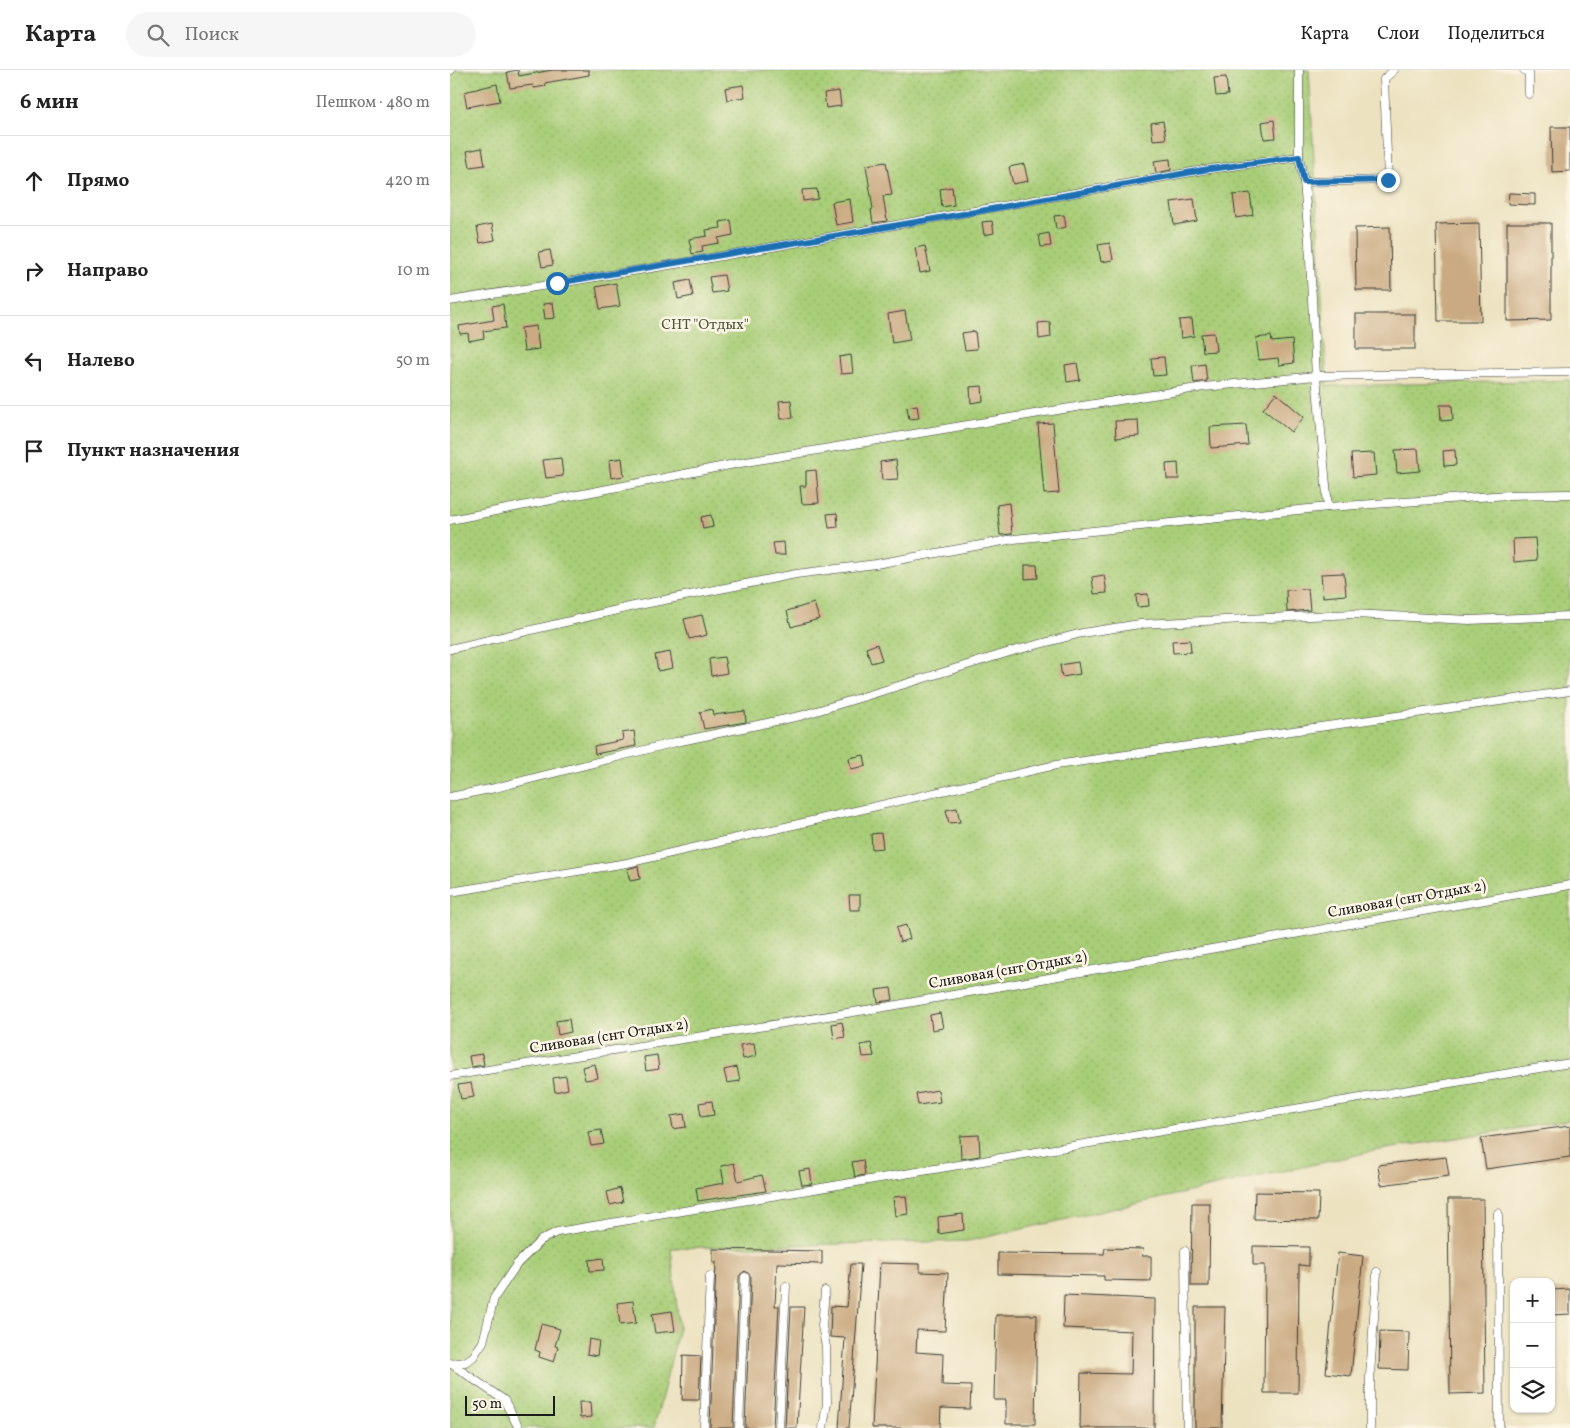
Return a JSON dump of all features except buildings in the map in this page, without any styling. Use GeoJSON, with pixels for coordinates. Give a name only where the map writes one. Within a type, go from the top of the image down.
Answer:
{"type":"FeatureCollection","features":[{"type":"Feature","properties":{"kind":"lane"},"geometry":{"type":"LineString","coordinates":[[1299,70],[1299,157],[1304,182],[1310,241],[1316,376],[1328,507]]}},
{"type":"Feature","properties":{"kind":"lane"},"geometry":{"type":"LineString","coordinates":[[1304,182],[1388,180],[1384,79],[1394,70]]}},
{"type":"Feature","properties":{"kind":"lane"},"geometry":{"type":"LineString","coordinates":[[1524,70],[1529,73],[1529,94]]}},
{"type":"Feature","properties":{"kind":"lane"},"geometry":{"type":"LineString","coordinates":[[450,301],[918,222],[1203,170],[1299,157]]}},
{"type":"Feature","properties":{"kind":"lane"},"geometry":{"type":"LineString","coordinates":[[450,520],[740,463],[1204,387],[1316,376],[1570,372]]}},
{"type":"Feature","properties":{"kind":"lane"},"geometry":{"type":"LineString","coordinates":[[450,649],[634,606],[796,574],[876,564],[1014,539],[1328,507],[1510,495],[1570,494]]}},
{"type":"Feature","properties":{"kind":"lane"},"geometry":{"type":"LineString","coordinates":[[450,797],[495,788],[676,742],[800,716],[1013,651],[1082,633],[1140,624],[1354,614],[1469,620],[1570,616]]}},
{"type":"Feature","properties":{"kind":"lane"},"geometry":{"type":"LineString","coordinates":[[450,892],[627,863],[1056,765],[1570,691]]}},
{"type":"Feature","properties":{"kind":"lane","name":"Сливовая (снт Отдых 2)"},"geometry":{"type":"LineString","coordinates":[[450,1076],[891,1006],[1570,885]]}},
{"type":"Feature","properties":{"kind":"lane"},"geometry":{"type":"LineString","coordinates":[[450,1364],[464,1362],[473,1357],[483,1342],[494,1298],[517,1264],[541,1240],[557,1232],[1570,1063]]}},
{"type":"Feature","properties":{"kind":"lane"},"geometry":{"type":"LineString","coordinates":[[1498,1212],[1499,1428]]}},
{"type":"Feature","properties":{"kind":"lane"},"geometry":{"type":"LineString","coordinates":[[1184,1251],[1187,1428]]}},
{"type":"Feature","properties":{"kind":"lane"},"geometry":{"type":"LineString","coordinates":[[1370,1428],[1370,1376],[1377,1272]]}},
{"type":"Feature","properties":{"kind":"lane"},"geometry":{"type":"LineString","coordinates":[[704,1428],[710,1276]]}},
{"type":"Feature","properties":{"kind":"lane"},"geometry":{"type":"LineString","coordinates":[[739,1428],[745,1276]]}},
{"type":"Feature","properties":{"kind":"lane"},"geometry":{"type":"LineString","coordinates":[[779,1428],[786,1286]]}},
{"type":"Feature","properties":{"kind":"lane"},"geometry":{"type":"LineString","coordinates":[[822,1428],[827,1403],[826,1347],[822,1326],[825,1290]]}},
{"type":"Feature","properties":{"kind":"lane"},"geometry":{"type":"LineString","coordinates":[[450,1364],[504,1400],[519,1428]]}},
{"type":"Feature","properties":{"kind":"green space","name":"СНТ \"Отдых\""},"geometry":{"type":"Polygon","coordinates":[[[450,70],[1309,70],[1327,386],[1570,380],[1570,1120],[1374,1151],[968,1241],[671,1248],[679,1328],[654,1428],[450,1428],[450,70]]]}},
{"type":"Feature","properties":{"kind":"route"},"geometry":{"type":"LineString","coordinates":[[557,283],[975,212],[1203,170],[1299,157],[1304,182],[1388,180]]}}]}
